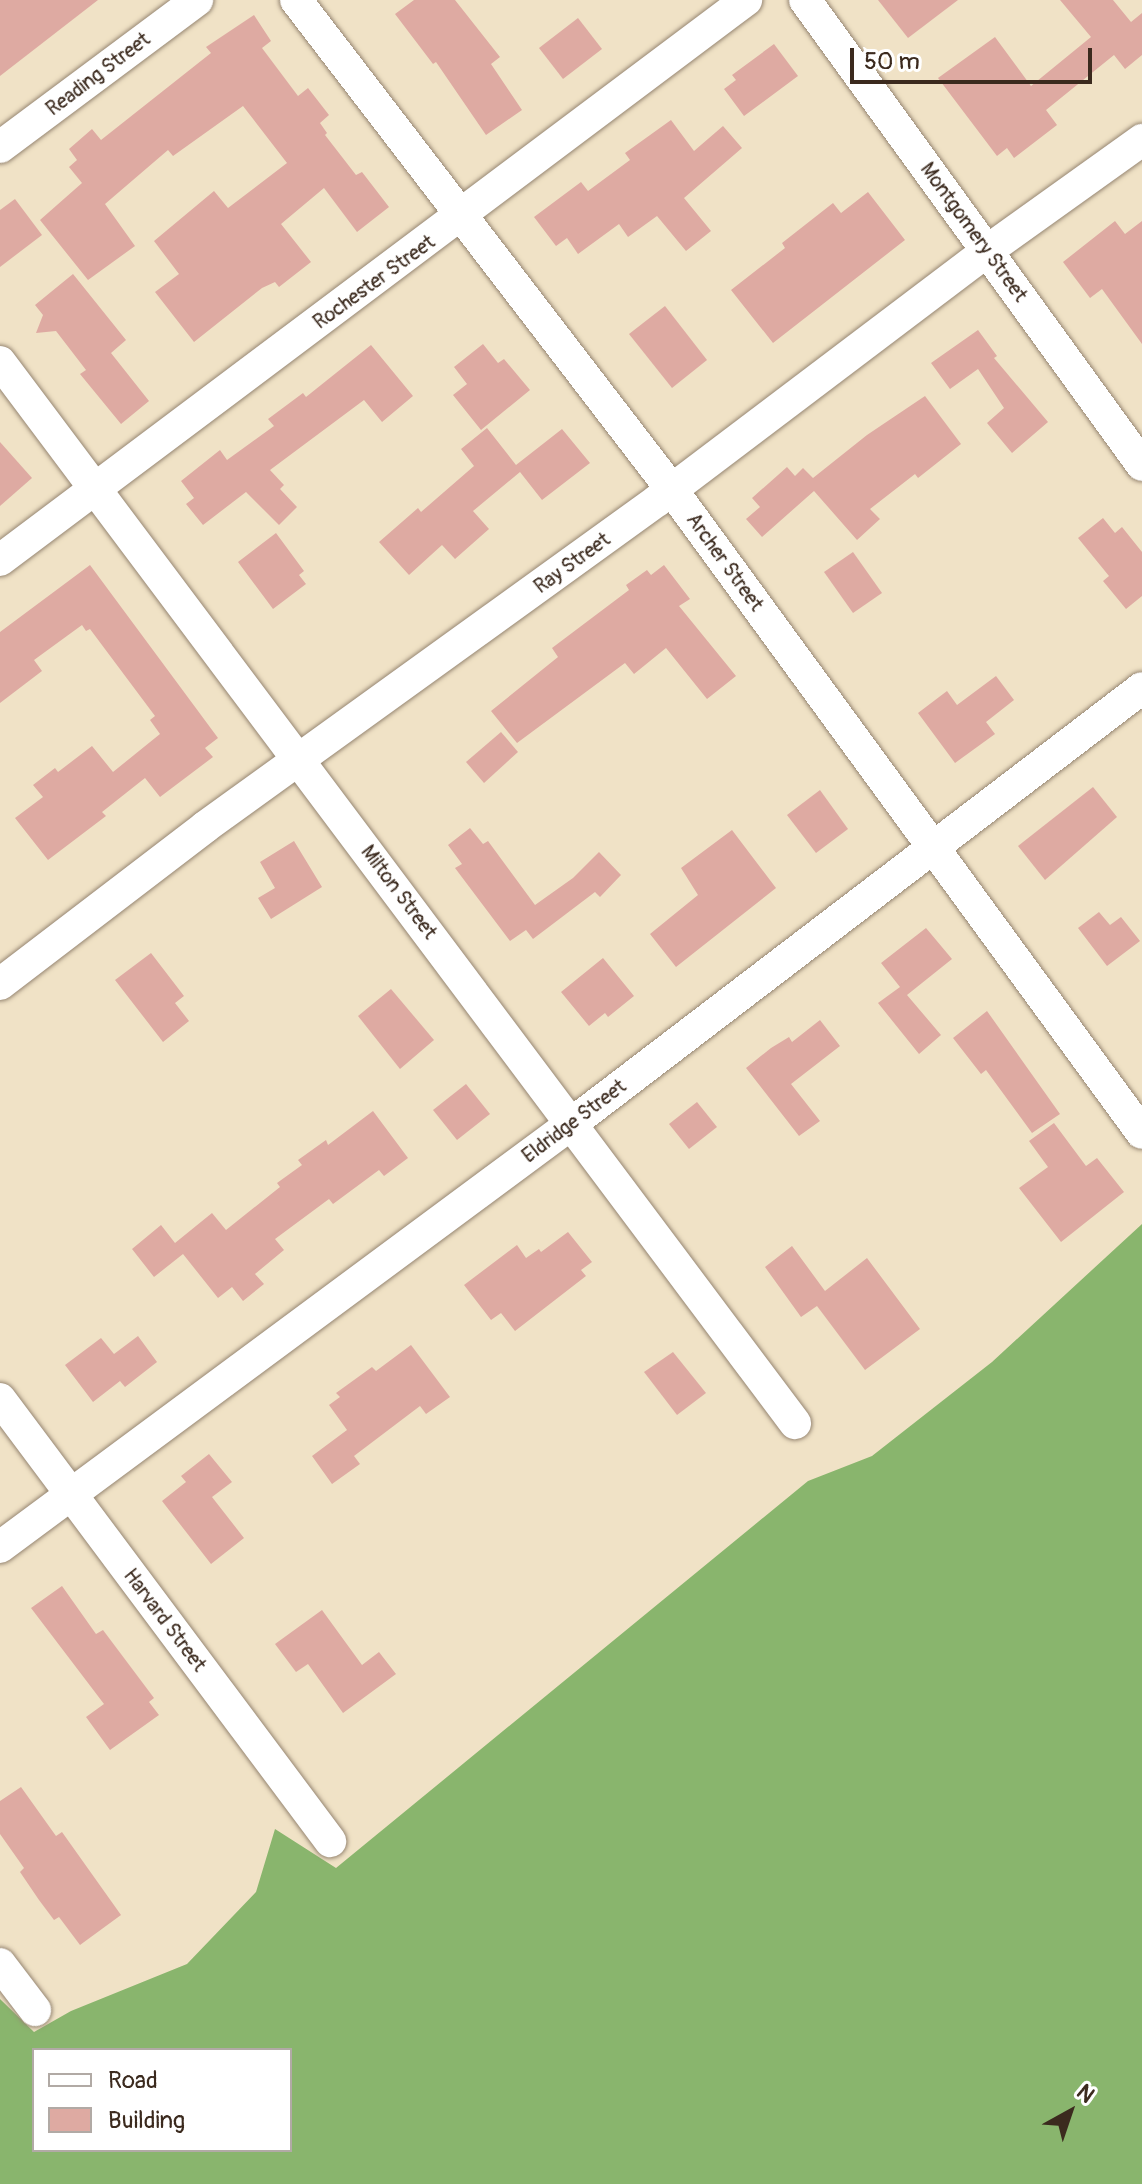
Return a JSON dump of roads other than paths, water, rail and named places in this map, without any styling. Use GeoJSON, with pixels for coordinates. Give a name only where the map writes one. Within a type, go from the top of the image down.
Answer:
{"type":"FeatureCollection","features":[{"type":"Feature","properties":{"kind":"street","name":"Reading Street"},"geometry":{"type":"LineString","coordinates":[[0,147],[197,0]]}},
{"type":"Feature","properties":{"kind":"street","name":"Archer Street"},"geometry":{"type":"LineString","coordinates":[[296,0],[672,490],[1142,1133]]}},
{"type":"Feature","properties":{"kind":"street","name":"Rochester Street"},"geometry":{"type":"LineString","coordinates":[[0,560],[746,0]]}},
{"type":"Feature","properties":{"kind":"street","name":"Montgomery Street"},"geometry":{"type":"LineString","coordinates":[[805,0],[1142,465]]}},
{"type":"Feature","properties":{"kind":"street","name":"Ray Street"},"geometry":{"type":"LineString","coordinates":[[0,984],[300,758],[672,490],[987,251],[1142,140]]}},
{"type":"Feature","properties":{"kind":"street","name":"Milton Street"},"geometry":{"type":"LineString","coordinates":[[0,362],[300,758],[795,1423]]}},
{"type":"Feature","properties":{"kind":"street","name":"Eldridge Street"},"geometry":{"type":"LineString","coordinates":[[0,1547],[571,1124],[1142,688]]}},
{"type":"Feature","properties":{"kind":"street","name":"Harvard Street"},"geometry":{"type":"LineString","coordinates":[[0,1399],[330,1841]]}},
{"type":"Feature","properties":{"kind":"street"},"geometry":{"type":"LineString","coordinates":[[0,1964],[35,2010]]}}]}
